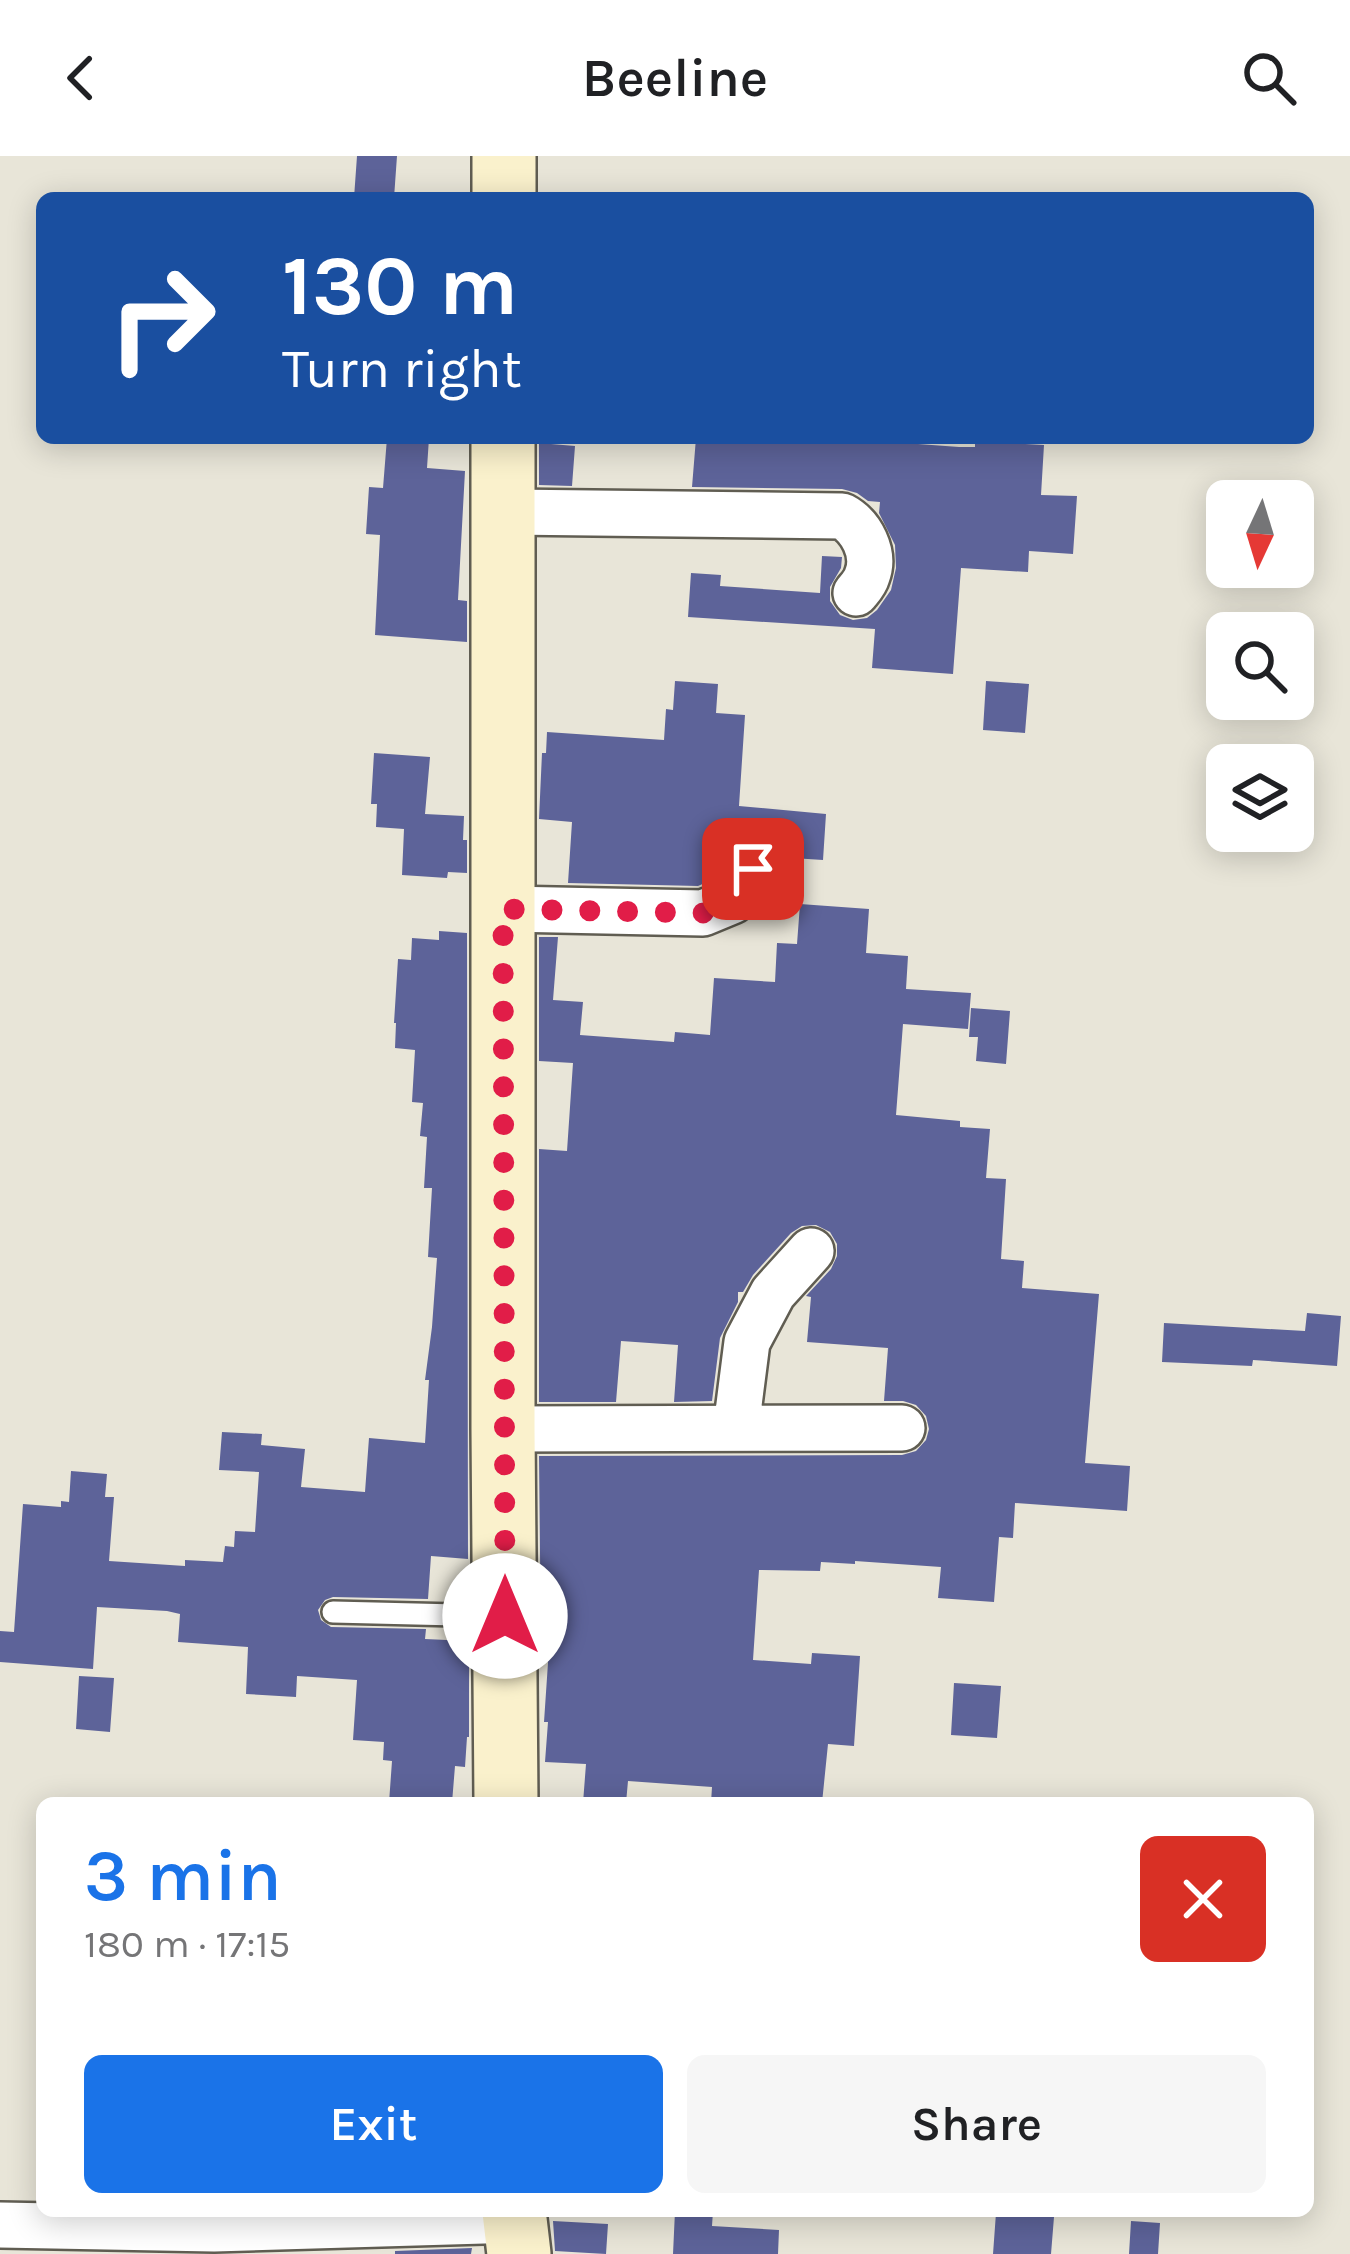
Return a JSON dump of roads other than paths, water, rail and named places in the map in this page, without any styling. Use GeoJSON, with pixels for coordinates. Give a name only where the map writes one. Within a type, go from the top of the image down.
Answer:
{"type":"FeatureCollection","features":[{"type":"Feature","properties":{"kind":"street"},"geometry":{"type":"LineString","coordinates":[[504,156],[504,192]]}},
{"type":"Feature","properties":{"kind":"street"},"geometry":{"type":"LineString","coordinates":[[503,444],[506,1797]]}},
{"type":"Feature","properties":{"kind":"street"},"geometry":{"type":"LineString","coordinates":[[503,512],[842,516],[856,524],[869,551],[868,574],[856,593]]}},
{"type":"Feature","properties":{"kind":"street"},"geometry":{"type":"LineString","coordinates":[[503,909],[703,913],[732,902],[753,869]]}},
{"type":"Feature","properties":{"kind":"street"},"geometry":{"type":"LineString","coordinates":[[736,1428],[747,1342],[773,1293],[812,1250]]}},
{"type":"Feature","properties":{"kind":"street"},"geometry":{"type":"LineString","coordinates":[[503,1429],[902,1428]]}},
{"type":"Feature","properties":{"kind":"street"},"geometry":{"type":"LineString","coordinates":[[0,2225],[516,2228]]}},
{"type":"Feature","properties":{"kind":"lane"},"geometry":{"type":"LineString","coordinates":[[333,1612],[505,1616]]}}]}
